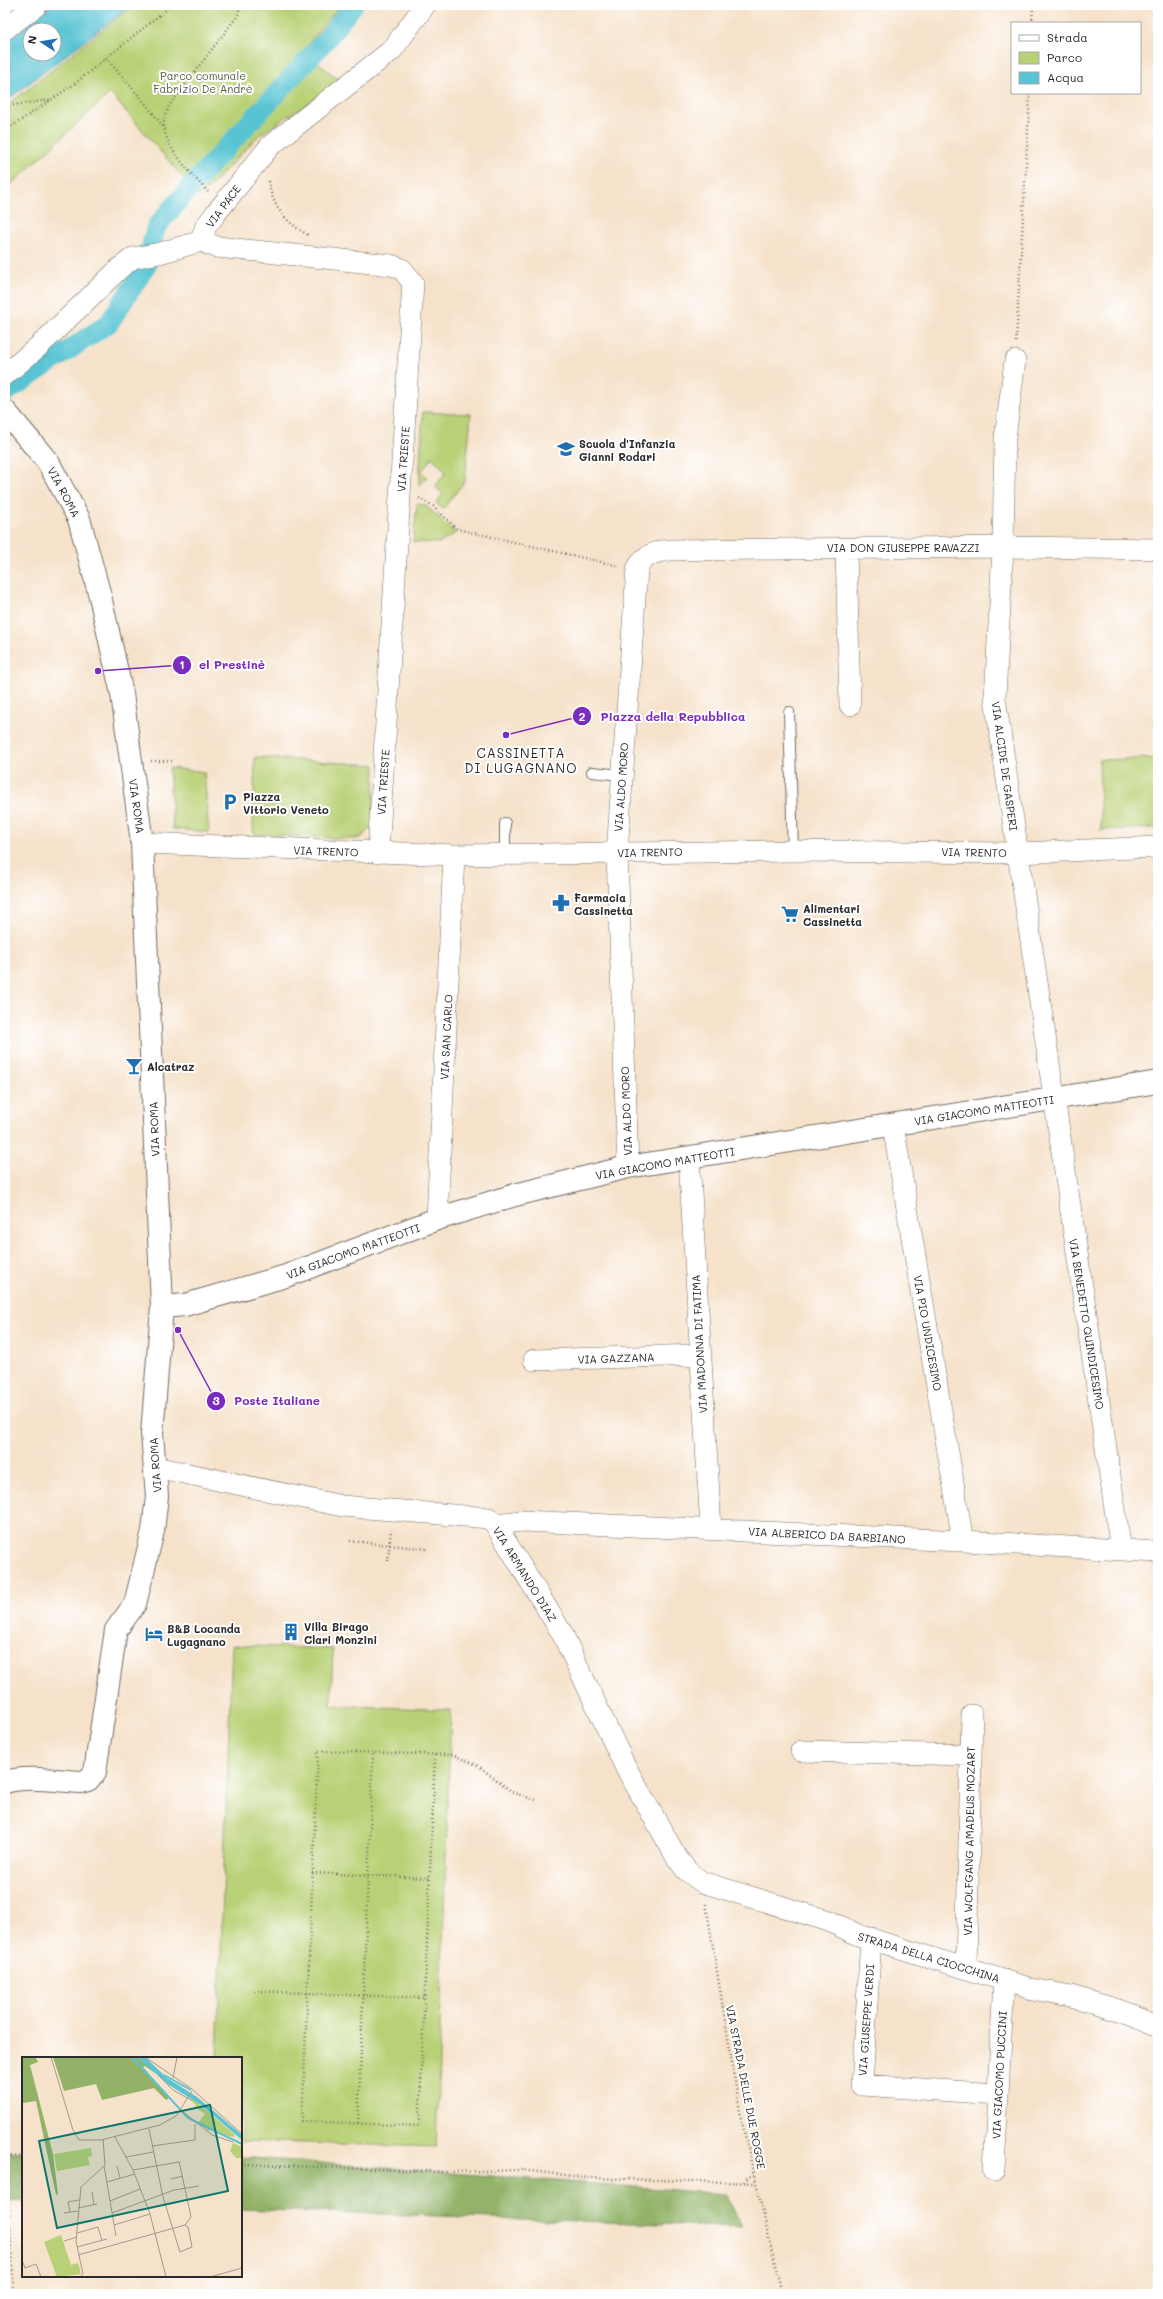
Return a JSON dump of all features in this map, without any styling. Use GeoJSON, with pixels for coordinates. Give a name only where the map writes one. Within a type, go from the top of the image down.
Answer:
{"type":"FeatureCollection","features":[{"type":"Feature","properties":{"kind":"street"},"geometry":{"type":"LineString","coordinates":[[5,30],[36,5]]}},
{"type":"Feature","properties":{"kind":"street","name":"VIA PACE"},"geometry":{"type":"LineString","coordinates":[[5,375],[38,347],[120,268],[133,258],[160,253],[204,240],[203,234],[206,226],[270,146],[392,50],[425,5]]}},
{"type":"Feature","properties":{"kind":"street","name":"VIA TRIESTE"},"geometry":{"type":"LineString","coordinates":[[204,240],[208,244],[217,247],[391,265],[408,275],[413,283],[378,853]]}},
{"type":"Feature","properties":{"kind":"street","name":"VIA ALCIDE DE GASPERI"},"geometry":{"type":"LineString","coordinates":[[1015,361],[1006,438],[1003,547],[995,698],[1053,1098]]}},
{"type":"Feature","properties":{"kind":"street","name":"VIA ROMA"},"geometry":{"type":"LineString","coordinates":[[5,411],[48,462],[79,519],[100,596],[122,694],[142,843],[162,1307],[152,1434],[158,1496],[153,1531],[136,1604],[116,1630],[95,1772],[88,1780],[81,1782],[31,1780],[12,1780],[5,1782]]}},
{"type":"Feature","properties":{"kind":"street","name":"VIA DON GIUSEPPE RAVAZZI"},"geometry":{"type":"LineString","coordinates":[[642,562],[669,550],[1003,547],[1158,549]]}},
{"type":"Feature","properties":{"kind":"street"},"geometry":{"type":"LineString","coordinates":[[846,548],[850,705]]}},
{"type":"Feature","properties":{"kind":"street","name":"VIA ALDO MORO"},"geometry":{"type":"LineString","coordinates":[[628,1167],[617,853],[622,775],[642,562]]}},
{"type":"Feature","properties":{"kind":"street","name":"VIA TRENTO"},"geometry":{"type":"LineString","coordinates":[[142,843],[454,855],[793,851],[1018,853],[1158,847]]}},
{"type":"Feature","properties":{"kind":"street","name":"VIA SAN CARLO"},"geometry":{"type":"LineString","coordinates":[[437,1219],[454,855]]}},
{"type":"Feature","properties":{"kind":"street","name":"VIA GIACOMO MATTEOTTI"},"geometry":{"type":"LineString","coordinates":[[162,1307],[185,1305],[286,1276],[437,1219],[515,1195],[628,1167],[1158,1082]]}},
{"type":"Feature","properties":{"kind":"street","name":"VIA BENEDETTO QUINDICESIMO"},"geometry":{"type":"LineString","coordinates":[[1053,1098],[1121,1550]]}},
{"type":"Feature","properties":{"kind":"street","name":"VIA PIO UNDICESIMO"},"geometry":{"type":"LineString","coordinates":[[893,1125],[962,1541]]}},
{"type":"Feature","properties":{"kind":"street","name":"VIA MADONNA DI FATIMA"},"geometry":{"type":"LineString","coordinates":[[689,1158],[699,1355],[711,1530]]}},
{"type":"Feature","properties":{"kind":"street","name":"VIA GAZZANA"},"geometry":{"type":"LineString","coordinates":[[534,1360],[699,1355]]}},
{"type":"Feature","properties":{"kind":"street","name":"VIA ARMANDO DIAZ"},"geometry":{"type":"LineString","coordinates":[[155,1467],[342,1506],[489,1518],[497,1526],[562,1633],[626,1768],[677,1858],[687,1871],[702,1882]]}},
{"type":"Feature","properties":{"kind":"street","name":"VIA ALBERICO DA BARBIANO"},"geometry":{"type":"LineString","coordinates":[[497,1526],[504,1522],[522,1521],[962,1541],[1158,1552]]}},
{"type":"Feature","properties":{"kind":"street","name":"VIA WOLFGANG AMADEUS MOZART"},"geometry":{"type":"LineString","coordinates":[[966,1968],[972,1715]]}},
{"type":"Feature","properties":{"kind":"street"},"geometry":{"type":"LineString","coordinates":[[800,1751],[971,1755]]}},
{"type":"Feature","properties":{"kind":"street","name":"STRADA DELLA CIOCCHINA"},"geometry":{"type":"LineString","coordinates":[[702,1882],[824,1919],[851,1932],[1004,1980],[1037,1990],[1071,1996],[1125,2012],[1158,2026]]}},
{"type":"Feature","properties":{"kind":"street","name":"VIA GIUSEPPE VERDI"},"geometry":{"type":"LineString","coordinates":[[871,1938],[862,2085],[998,2094]]}},
{"type":"Feature","properties":{"kind":"street","name":"VIA GIACOMO PUCCINI"},"geometry":{"type":"LineString","coordinates":[[994,2170],[1004,1980]]}},
{"type":"Feature","properties":{"kind":"lane"},"geometry":{"type":"LineString","coordinates":[[790,712],[793,851]]}},
{"type":"Feature","properties":{"kind":"lane"},"geometry":{"type":"LineString","coordinates":[[592,772],[622,775]]}},
{"type":"Feature","properties":{"kind":"lane"},"geometry":{"type":"LineString","coordinates":[[505,823],[505,854]]}},
{"type":"Feature","properties":{"kind":"path"},"geometry":{"type":"LineString","coordinates":[[5,131],[73,85],[172,5]]}},
{"type":"Feature","properties":{"kind":"path"},"geometry":{"type":"LineString","coordinates":[[202,185],[166,138],[164,121],[169,106],[238,15],[240,5]]}},
{"type":"Feature","properties":{"kind":"path"},"geometry":{"type":"LineString","coordinates":[[1032,22],[1033,5]]}},
{"type":"Feature","properties":{"kind":"path"},"geometry":{"type":"LineString","coordinates":[[106,58],[146,103],[165,129]]}},
{"type":"Feature","properties":{"kind":"path"},"geometry":{"type":"LineString","coordinates":[[1015,361],[1030,94]]}},
{"type":"Feature","properties":{"kind":"path"},"geometry":{"type":"LineString","coordinates":[[5,106],[51,100]]}},
{"type":"Feature","properties":{"kind":"path"},"geometry":{"type":"LineString","coordinates":[[268,177],[273,199],[278,211],[300,230],[310,236]]}},
{"type":"Feature","properties":{"kind":"path"},"geometry":{"type":"LineString","coordinates":[[400,494],[414,495],[433,506],[457,529],[642,562]]}},
{"type":"Feature","properties":{"kind":"path"},"geometry":{"type":"LineString","coordinates":[[388,1561],[393,1510]]}},
{"type":"Feature","properties":{"kind":"path"},"geometry":{"type":"LineString","coordinates":[[350,1541],[428,1549]]}},
{"type":"Feature","properties":{"kind":"path"},"geometry":{"type":"LineString","coordinates":[[435,1755],[420,2126],[302,2121],[318,1751],[453,1755],[477,1766],[514,1793],[536,1800]]}},
{"type":"Feature","properties":{"kind":"path"},"geometry":{"type":"LineString","coordinates":[[358,2123],[373,1753]]}},
{"type":"Feature","properties":{"kind":"path"},"geometry":{"type":"LineString","coordinates":[[312,1873],[430,1878]]}},
{"type":"Feature","properties":{"kind":"path","name":"VIA STRADA DELLE DUE ROGGE"},"geometry":{"type":"LineString","coordinates":[[702,1882],[741,2118],[782,2294]]}},
{"type":"Feature","properties":{"kind":"path"},"geometry":{"type":"LineString","coordinates":[[254,1991],[425,1998]]}},
{"type":"Feature","properties":{"kind":"path"},"geometry":{"type":"LineString","coordinates":[[5,2138],[14,2294]]}},
{"type":"Feature","properties":{"kind":"path"},"geometry":{"type":"LineString","coordinates":[[7,2156],[22,2157]]}},
{"type":"Feature","properties":{"kind":"path"},"geometry":{"type":"LineString","coordinates":[[242,2164],[447,2172],[521,2170],[590,2178],[756,2183]]}},
{"type":"Feature","properties":{"kind":"path"},"geometry":{"type":"LineString","coordinates":[[744,2182],[748,2177],[754,2175]]}},
{"type":"Feature","properties":{"kind":"green space","name":"Parco comunale Fabrizio De Andrè"},"geometry":{"type":"Polygon","coordinates":[[[134,5],[340,5],[304,50],[341,82],[259,135],[200,197],[110,93],[5,190],[5,107],[134,5]]]}},
{"type":"Feature","properties":{"kind":"green space"},"geometry":{"type":"Polygon","coordinates":[[[423,412],[471,414],[465,481],[443,509],[436,503],[443,494],[435,487],[446,472],[432,457],[421,472],[427,477],[419,485],[423,412]]]}},
{"type":"Feature","properties":{"kind":"green space"},"geometry":{"type":"Polygon","coordinates":[[[417,504],[425,505],[456,533],[440,543],[413,542],[417,504]]]}},
{"type":"Feature","properties":{"kind":"green space"},"geometry":{"type":"Polygon","coordinates":[[[255,757],[375,765],[373,824],[362,837],[355,839],[253,834],[255,757]]]}},
{"type":"Feature","properties":{"kind":"green space"},"geometry":{"type":"Polygon","coordinates":[[[1158,758],[1158,828],[1101,830],[1099,760],[1158,758]]]}},
{"type":"Feature","properties":{"kind":"green space"},"geometry":{"type":"Polygon","coordinates":[[[169,768],[204,772],[209,832],[173,829],[169,768]]]}},
{"type":"Feature","properties":{"kind":"green space"},"geometry":{"type":"Polygon","coordinates":[[[232,1645],[333,1649],[331,1705],[451,1710],[436,2147],[242,2141],[242,2057],[217,2057],[232,1645]]]}},
{"type":"Feature","properties":{"kind":"green space"},"geometry":{"type":"Polygon","coordinates":[[[5,2152],[22,2152],[22,2201],[5,2202],[5,2152]]]}},
{"type":"Feature","properties":{"kind":"green space"},"geometry":{"type":"Polygon","coordinates":[[[242,2157],[726,2194],[743,2227],[242,2209],[242,2157]]]}},
{"type":"Feature","properties":{"kind":"water"},"geometry":{"type":"Polygon","coordinates":[[[52,5],[132,5],[62,58],[62,22],[30,22],[52,5]]]}},
{"type":"Feature","properties":{"kind":"water"},"geometry":{"type":"Polygon","coordinates":[[[22,29],[22,62],[57,62],[5,102],[5,42],[22,29]]]}},
{"type":"Feature","properties":{"kind":"waterway"},"geometry":{"type":"LineString","coordinates":[[5,393],[109,323],[146,266],[156,227],[202,174],[327,39],[353,5]]}},
{"type":"Feature","properties":{"kind":"place","name":"Scuola d'Infanzia Gianni Rodari"},"geometry":{"type":"Point","coordinates":[566,449]}},
{"type":"Feature","properties":{"kind":"place","name":"el Prestinè"},"geometry":{"type":"Point","coordinates":[98,671]}},
{"type":"Feature","properties":{"kind":"place","name":"Piazza della Repubblica"},"geometry":{"type":"Point","coordinates":[506,735]}},
{"type":"Feature","properties":{"kind":"place","name":"Piazza Vittorio Veneto"},"geometry":{"type":"Point","coordinates":[230,802]}},
{"type":"Feature","properties":{"kind":"place","name":"Farmacia Cassinetta"},"geometry":{"type":"Point","coordinates":[561,903]}},
{"type":"Feature","properties":{"kind":"place","name":"Alimentari Cassinetta"},"geometry":{"type":"Point","coordinates":[790,914]}},
{"type":"Feature","properties":{"kind":"place","name":"Alcatraz"},"geometry":{"type":"Point","coordinates":[134,1066]}},
{"type":"Feature","properties":{"kind":"place","name":"Poste Italiane"},"geometry":{"type":"Point","coordinates":[178,1330]}},
{"type":"Feature","properties":{"kind":"place","name":"Villa Birago Clari Monzini"},"geometry":{"type":"Point","coordinates":[291,1632]}},
{"type":"Feature","properties":{"kind":"place","name":"B&B Locanda Lugagnano"},"geometry":{"type":"Point","coordinates":[154,1634]}},
{"type":"Feature","properties":{"kind":"district","name":"CASSINETTA DI LUGAGNANO"},"geometry":{"type":"Point","coordinates":[521,760]}}]}
